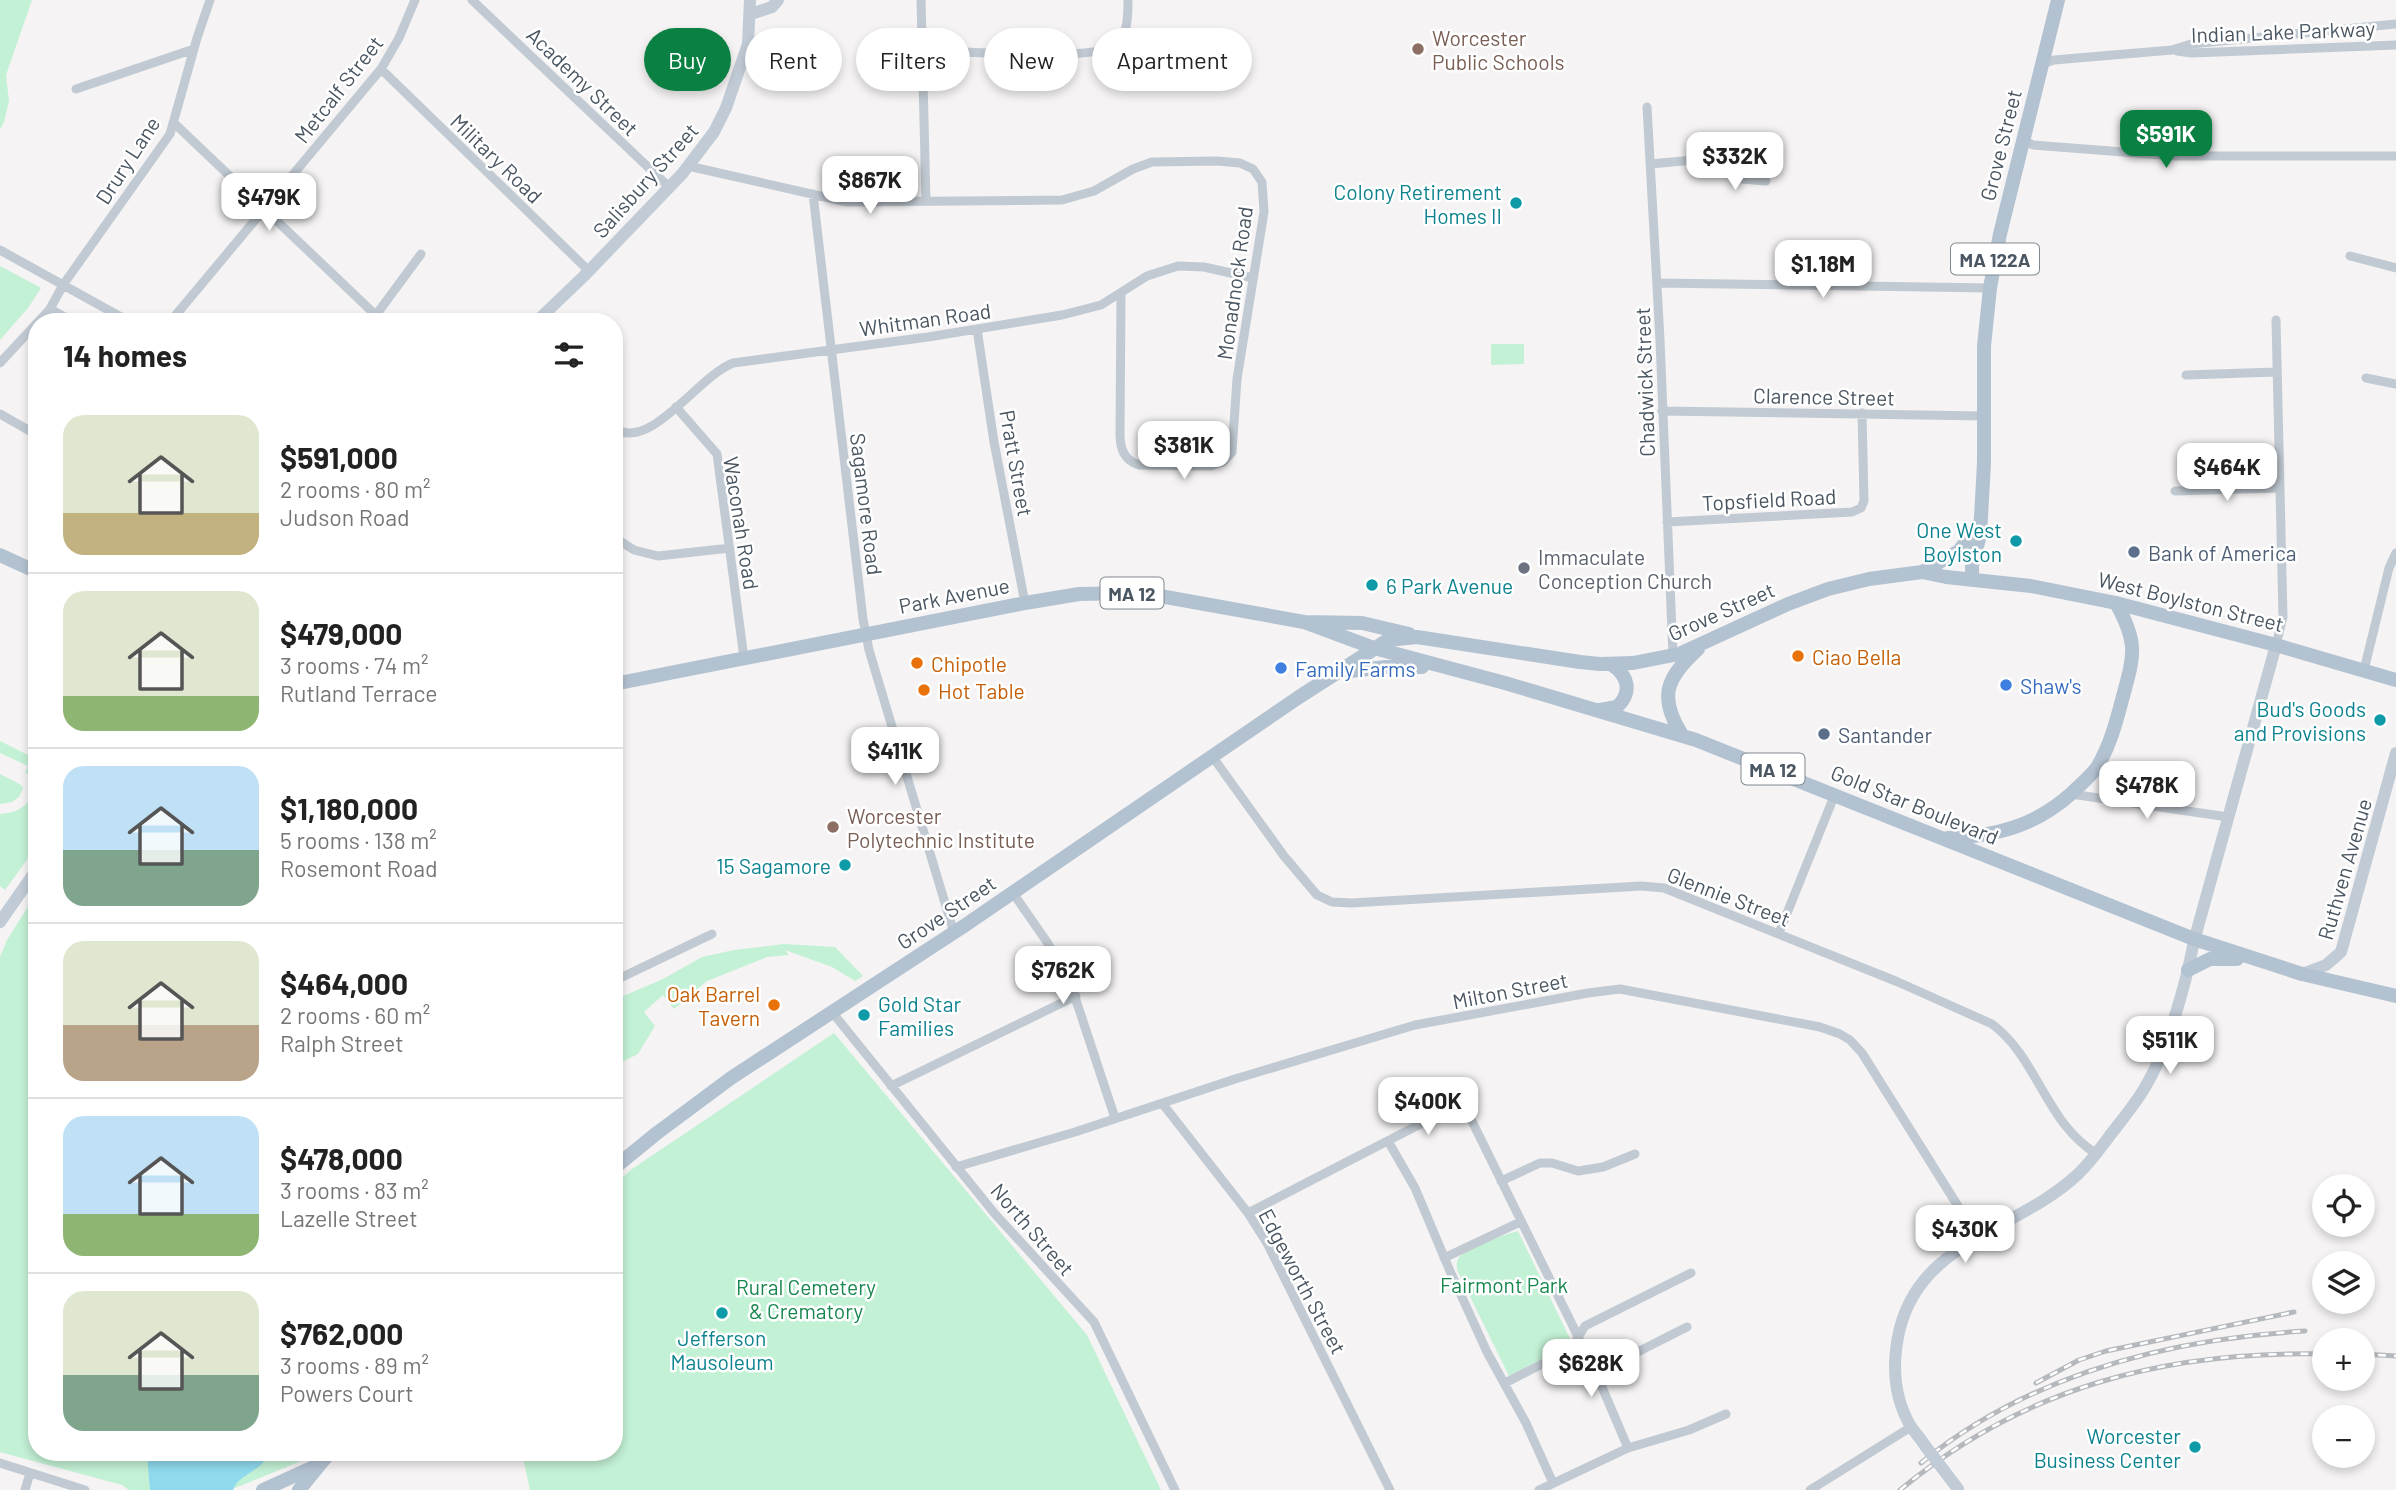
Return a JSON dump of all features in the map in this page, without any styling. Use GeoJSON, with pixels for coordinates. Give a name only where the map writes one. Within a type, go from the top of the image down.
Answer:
{"type":"FeatureCollection","features":[{"type":"Feature","properties":{"kind":"main road","name":"Salisbury Street"},"geometry":{"type":"LineString","coordinates":[[545,313],[669,187],[714,132],[726,108],[748,44],[750,0]]}},
{"type":"Feature","properties":{"kind":"main road"},"geometry":{"type":"LineString","coordinates":[[751,14],[772,7],[778,0]]}},
{"type":"Feature","properties":{"kind":"main road","name":"Grove Street"},"geometry":{"type":"LineString","coordinates":[[623,1161],[731,1078],[954,933],[1299,697],[1394,638],[1417,637],[1569,661],[1611,664],[1673,656],[1823,591],[1869,579],[1922,572],[1965,579],[1980,536],[1975,530],[1983,474],[1984,346],[1990,288],[2000,234],[2058,0]]}},
{"type":"Feature","properties":{"kind":"main road"},"geometry":{"type":"LineString","coordinates":[[1922,572],[1953,556],[1975,530]]}},
{"type":"Feature","properties":{"kind":"main road"},"geometry":{"type":"LineString","coordinates":[[0,555],[28,568]]}},
{"type":"Feature","properties":{"kind":"main road","name":"West Boylston Street"},"geometry":{"type":"LineString","coordinates":[[1965,579],[2031,586],[2116,603],[2396,680]]}},
{"type":"Feature","properties":{"kind":"main road","name":"Park Avenue"},"geometry":{"type":"LineString","coordinates":[[623,682],[1079,594],[1135,593],[1160,596],[1304,622],[1362,623],[1401,630],[1417,637]]}},
{"type":"Feature","properties":{"kind":"main road"},"geometry":{"type":"LineString","coordinates":[[1943,838],[1972,837],[2026,824],[2051,810],[2094,771],[2104,755],[2116,723],[2131,669],[2132,635],[2116,603]]}},
{"type":"Feature","properties":{"kind":"main road","name":"Park Avenue"},"geometry":{"type":"LineString","coordinates":[[1304,622],[1374,648]]}},
{"type":"Feature","properties":{"kind":"main road"},"geometry":{"type":"LineString","coordinates":[[1682,735],[1670,715],[1671,681],[1678,669],[1704,643]]}},
{"type":"Feature","properties":{"kind":"main road"},"geometry":{"type":"LineString","coordinates":[[1958,1489],[1911,1427],[1901,1404],[1895,1373],[1897,1342],[1905,1313],[1916,1290],[1930,1271],[1946,1257],[2068,1183],[2096,1154],[2150,1080],[2160,1058],[2188,970],[2194,939],[2276,645]]}},
{"type":"Feature","properties":{"kind":"main road","name":"Gold Star Boulevard"},"geometry":{"type":"LineString","coordinates":[[1374,648],[1682,735],[2194,939],[2302,974],[2396,996]]}},
{"type":"Feature","properties":{"kind":"main road"},"geometry":{"type":"LineString","coordinates":[[1598,710],[1617,707],[1627,693],[1623,673],[1611,664]]}},
{"type":"Feature","properties":{"kind":"main road","name":"Grove Street"},"geometry":{"type":"LineString","coordinates":[[1340,672],[1400,666],[1469,673]]}},
{"type":"Feature","properties":{"kind":"main road","name":"Ruthven Avenue"},"geometry":{"type":"LineString","coordinates":[[2302,974],[2326,965],[2341,952],[2396,753]]}},
{"type":"Feature","properties":{"kind":"main road"},"geometry":{"type":"LineString","coordinates":[[0,922],[28,882]]}},
{"type":"Feature","properties":{"kind":"main road"},"geometry":{"type":"LineString","coordinates":[[2188,970],[2210,959],[2256,960]]}},
{"type":"Feature","properties":{"kind":"main road"},"geometry":{"type":"LineString","coordinates":[[263,1490],[319,1461]]}},
{"type":"Feature","properties":{"kind":"main road"},"geometry":{"type":"LineString","coordinates":[[299,1490],[323,1461]]}},
{"type":"Feature","properties":{"kind":"street","name":"Drury Lane"},"geometry":{"type":"LineString","coordinates":[[46,313],[166,140],[174,123],[210,0]]}},
{"type":"Feature","properties":{"kind":"street","name":"Metcalf Street"},"geometry":{"type":"LineString","coordinates":[[178,313],[380,69],[399,38],[415,0]]}},
{"type":"Feature","properties":{"kind":"street","name":"Academy Street"},"geometry":{"type":"LineString","coordinates":[[472,0],[669,187]]}},
{"type":"Feature","properties":{"kind":"street"},"geometry":{"type":"LineString","coordinates":[[922,0],[923,28]]}},
{"type":"Feature","properties":{"kind":"street"},"geometry":{"type":"LineString","coordinates":[[970,52],[1052,55],[1106,50],[1120,41],[1128,18],[1128,0]]}},
{"type":"Feature","properties":{"kind":"street","name":"Indian Lake Parkway"},"geometry":{"type":"LineString","coordinates":[[2042,64],[2054,60],[2172,50],[2191,44],[2396,24]]}},
{"type":"Feature","properties":{"kind":"street","name":"Indian Lake Parkway"},"geometry":{"type":"LineString","coordinates":[[2172,50],[2192,53],[2396,45]]}},
{"type":"Feature","properties":{"kind":"street"},"geometry":{"type":"LineString","coordinates":[[76,89],[194,49]]}},
{"type":"Feature","properties":{"kind":"street","name":"Military Road"},"geometry":{"type":"LineString","coordinates":[[380,69],[589,271]]}},
{"type":"Feature","properties":{"kind":"street"},"geometry":{"type":"LineString","coordinates":[[925,91],[926,201]]}},
{"type":"Feature","properties":{"kind":"street","name":"Chadwick Street"},"geometry":{"type":"LineString","coordinates":[[1647,107],[1673,656]]}},
{"type":"Feature","properties":{"kind":"street"},"geometry":{"type":"LineString","coordinates":[[174,123],[374,313]]}},
{"type":"Feature","properties":{"kind":"street"},"geometry":{"type":"LineString","coordinates":[[2023,141],[2033,145],[2175,156],[2396,156]]}},
{"type":"Feature","properties":{"kind":"street"},"geometry":{"type":"LineString","coordinates":[[1650,164],[1727,157],[1738,169],[1742,179],[1766,181]]}},
{"type":"Feature","properties":{"kind":"street","name":"Monadnock Road"},"geometry":{"type":"LineString","coordinates":[[688,166],[847,202],[1062,200],[1094,191],[1148,163],[1240,163],[1256,172],[1263,189],[1264,212],[1237,379],[1234,446],[1226,460],[1210,466],[1139,465],[1130,461],[1122,452],[1119,434],[1121,293]]}},
{"type":"Feature","properties":{"kind":"street","name":"Sagamore Road"},"geometry":{"type":"LineString","coordinates":[[813,194],[866,634],[954,933]]}},
{"type":"Feature","properties":{"kind":"street"},"geometry":{"type":"LineString","coordinates":[[0,250],[114,313]]}},
{"type":"Feature","properties":{"kind":"street"},"geometry":{"type":"LineString","coordinates":[[384,313],[421,254]]}},
{"type":"Feature","properties":{"kind":"street"},"geometry":{"type":"LineString","coordinates":[[2350,256],[2396,268]]}},
{"type":"Feature","properties":{"kind":"street","name":"Whitman Road"},"geometry":{"type":"LineString","coordinates":[[623,432],[641,433],[656,425],[714,373],[726,366],[749,360],[977,329],[1091,309],[1152,274],[1178,266],[1204,267],[1253,278]]}},
{"type":"Feature","properties":{"kind":"street"},"geometry":{"type":"LineString","coordinates":[[1657,283],[1990,288]]}},
{"type":"Feature","properties":{"kind":"street"},"geometry":{"type":"LineString","coordinates":[[50,309],[57,313]]}},
{"type":"Feature","properties":{"kind":"street"},"geometry":{"type":"LineString","coordinates":[[2276,320],[2283,617],[2276,645]]}},
{"type":"Feature","properties":{"kind":"street","name":"Pratt Street"},"geometry":{"type":"LineString","coordinates":[[977,329],[994,442],[1025,603]]}},
{"type":"Feature","properties":{"kind":"street","name":"Drury Lane"},"geometry":{"type":"LineString","coordinates":[[0,363],[28,332]]}},
{"type":"Feature","properties":{"kind":"street"},"geometry":{"type":"LineString","coordinates":[[2186,375],[2277,372]]}},
{"type":"Feature","properties":{"kind":"street"},"geometry":{"type":"LineString","coordinates":[[2366,378],[2396,384]]}},
{"type":"Feature","properties":{"kind":"street","name":"Waconah Road"},"geometry":{"type":"LineString","coordinates":[[676,407],[717,454],[744,658]]}},
{"type":"Feature","properties":{"kind":"street","name":"Clarence Street"},"geometry":{"type":"LineString","coordinates":[[1662,411],[1984,416]]}},
{"type":"Feature","properties":{"kind":"street"},"geometry":{"type":"LineString","coordinates":[[0,414],[28,430]]}},
{"type":"Feature","properties":{"kind":"street","name":"Topsfield Road"},"geometry":{"type":"LineString","coordinates":[[1667,522],[1858,510],[1864,501],[1862,414]]}},
{"type":"Feature","properties":{"kind":"street"},"geometry":{"type":"LineString","coordinates":[[2175,491],[2279,488]]}},
{"type":"Feature","properties":{"kind":"street"},"geometry":{"type":"LineString","coordinates":[[623,543],[634,550],[658,556],[730,548]]}},
{"type":"Feature","properties":{"kind":"street"},"geometry":{"type":"LineString","coordinates":[[2364,670],[2389,568],[2396,553]]}},
{"type":"Feature","properties":{"kind":"street","name":"Glennie Street"},"geometry":{"type":"LineString","coordinates":[[1212,756],[1284,856],[1317,895],[1332,902],[1468,898],[1650,886],[1664,888],[1972,1013],[1992,1024],[2008,1038],[2020,1054],[2066,1128],[2080,1144],[2096,1154]]}},
{"type":"Feature","properties":{"kind":"street"},"geometry":{"type":"LineString","coordinates":[[1779,933],[1835,794]]}},
{"type":"Feature","properties":{"kind":"street"},"geometry":{"type":"LineString","coordinates":[[2071,794],[2228,817]]}},
{"type":"Feature","properties":{"kind":"street"},"geometry":{"type":"LineString","coordinates":[[1013,893],[1063,968],[1076,996],[1115,1118]]}},
{"type":"Feature","properties":{"kind":"street"},"geometry":{"type":"LineString","coordinates":[[623,977],[712,934]]}},
{"type":"Feature","properties":{"kind":"street","name":"Milton Street"},"geometry":{"type":"LineString","coordinates":[[956,1167],[1415,1026],[1620,989],[1820,1027],[1850,1040],[1862,1053],[1978,1238]]}},
{"type":"Feature","properties":{"kind":"street"},"geometry":{"type":"LineString","coordinates":[[891,1086],[1076,996]]}},
{"type":"Feature","properties":{"kind":"street","name":"North Street"},"geometry":{"type":"LineString","coordinates":[[832,1012],[956,1167],[1094,1322],[1175,1490]]}},
{"type":"Feature","properties":{"kind":"street","name":"Edgeworth Street"},"geometry":{"type":"LineString","coordinates":[[1162,1103],[1248,1213],[1279,1264],[1389,1490]]}},
{"type":"Feature","properties":{"kind":"street"},"geometry":{"type":"LineString","coordinates":[[1248,1213],[1432,1118],[1461,1107],[1466,1109],[1596,1373],[1628,1448]]}},
{"type":"Feature","properties":{"kind":"street"},"geometry":{"type":"LineString","coordinates":[[1388,1141],[1415,1188],[1487,1352],[1526,1423],[1553,1483]]}},
{"type":"Feature","properties":{"kind":"street"},"geometry":{"type":"LineString","coordinates":[[1501,1181],[1540,1163],[1552,1163],[1578,1171],[1603,1167],[1635,1154]]}},
{"type":"Feature","properties":{"kind":"street"},"geometry":{"type":"LineString","coordinates":[[1444,1258],[1521,1222]]}},
{"type":"Feature","properties":{"kind":"street"},"geometry":{"type":"LineString","coordinates":[[1505,1383],[1570,1349],[1585,1326],[1691,1273]]}},
{"type":"Feature","properties":{"kind":"street"},"geometry":{"type":"LineString","coordinates":[[1596,1373],[1686,1327]]}},
{"type":"Feature","properties":{"kind":"street"},"geometry":{"type":"LineString","coordinates":[[1539,1490],[1628,1448],[1689,1430],[1726,1414]]}},
{"type":"Feature","properties":{"kind":"street"},"geometry":{"type":"LineString","coordinates":[[1810,1490],[1911,1427]]}},
{"type":"Feature","properties":{"kind":"street"},"geometry":{"type":"LineString","coordinates":[[0,1463],[85,1490]]}},
{"type":"Feature","properties":{"kind":"street"},"geometry":{"type":"LineString","coordinates":[[25,1490],[30,1473]]}},
{"type":"Feature","properties":{"kind":"green space"},"geometry":{"type":"Polygon","coordinates":[[[0,0],[32,0],[6,75],[9,101],[0,129],[0,0]]]}},
{"type":"Feature","properties":{"kind":"green space"},"geometry":{"type":"Polygon","coordinates":[[[0,266],[41,288],[28,308],[0,340],[0,266]]]}},
{"type":"Feature","properties":{"kind":"green space"},"geometry":{"type":"Polygon","coordinates":[[[1491,344],[1524,344],[1524,364],[1491,365],[1491,344]]]}},
{"type":"Feature","properties":{"kind":"green space"},"geometry":{"type":"Polygon","coordinates":[[[0,741],[28,755],[28,766],[0,753],[0,741]]]}},
{"type":"Feature","properties":{"kind":"green space"},"geometry":{"type":"Polygon","coordinates":[[[0,774],[23,788],[19,797],[12,802],[0,804],[0,774]]]}},
{"type":"Feature","properties":{"kind":"green space"},"geometry":{"type":"Polygon","coordinates":[[[28,803],[28,858],[5,890],[0,886],[0,814],[22,808],[28,803]]]}},
{"type":"Feature","properties":{"kind":"green space"},"geometry":{"type":"Polygon","coordinates":[[[28,906],[28,1460],[0,1452],[0,957],[7,940],[28,906]]]}},
{"type":"Feature","properties":{"kind":"green space"},"geometry":{"type":"Polygon","coordinates":[[[784,944],[835,947],[863,976],[855,981],[832,967],[785,950],[789,955],[767,957],[707,981],[674,1009],[663,995],[644,1012],[655,1026],[638,1054],[623,1062],[623,996],[663,979],[702,957],[784,944]]]}},
{"type":"Feature","properties":{"kind":"green space","name":"Rural Cemetery & Crematory"},"geometry":{"type":"Polygon","coordinates":[[[834,1033],[1087,1335],[1161,1490],[530,1490],[524,1461],[623,1461],[623,1177],[834,1033]]]}},
{"type":"Feature","properties":{"kind":"green space","name":"Fairmont Park"},"geometry":{"type":"Polygon","coordinates":[[[1518,1231],[1572,1343],[1509,1376],[1457,1270],[1457,1263],[1468,1250],[1518,1231]]]}},
{"type":"Feature","properties":{"kind":"green space"},"geometry":{"type":"Polygon","coordinates":[[[33,1461],[301,1461],[230,1490],[129,1490],[122,1485],[33,1461]]]}},
{"type":"Feature","properties":{"kind":"water"},"geometry":{"type":"Polygon","coordinates":[[[148,1461],[263,1461],[240,1480],[233,1490],[150,1490],[148,1461]]]}},
{"type":"Feature","properties":{"kind":"railway"},"geometry":{"type":"LineString","coordinates":[[2036,1383],[2079,1360],[2106,1351],[2294,1312]]}},
{"type":"Feature","properties":{"kind":"railway"},"geometry":{"type":"LineString","coordinates":[[1921,1463],[1963,1432],[2007,1406],[2102,1367],[2202,1343],[2305,1331]]}},
{"type":"Feature","properties":{"kind":"railway"},"geometry":{"type":"LineString","coordinates":[[1900,1490],[1947,1454],[1996,1425],[2047,1401],[2099,1382],[2208,1360],[2312,1354]]}},
{"type":"Feature","properties":{"kind":"railway"},"geometry":{"type":"LineString","coordinates":[[2375,1355],[2396,1356]]}},
{"type":"Feature","properties":{"kind":"place","name":"Worcester Public Schools"},"geometry":{"type":"Point","coordinates":[1418,49]}},
{"type":"Feature","properties":{"kind":"place","name":"Colony Retirement Homes II"},"geometry":{"type":"Point","coordinates":[1516,203]}},
{"type":"Feature","properties":{"kind":"place","name":"One West Boylston"},"geometry":{"type":"Point","coordinates":[2016,541]}},
{"type":"Feature","properties":{"kind":"place","name":"Bank of America"},"geometry":{"type":"Point","coordinates":[2134,552]}},
{"type":"Feature","properties":{"kind":"place","name":"Immaculate Conception Church"},"geometry":{"type":"Point","coordinates":[1524,568]}},
{"type":"Feature","properties":{"kind":"place","name":"6 Park Avenue"},"geometry":{"type":"Point","coordinates":[1372,585]}},
{"type":"Feature","properties":{"kind":"place","name":"Ciao Bella"},"geometry":{"type":"Point","coordinates":[1798,656]}},
{"type":"Feature","properties":{"kind":"place","name":"Chipotle"},"geometry":{"type":"Point","coordinates":[917,663]}},
{"type":"Feature","properties":{"kind":"place","name":"Family Farms"},"geometry":{"type":"Point","coordinates":[1281,668]}},
{"type":"Feature","properties":{"kind":"place","name":"Shaw's"},"geometry":{"type":"Point","coordinates":[2006,685]}},
{"type":"Feature","properties":{"kind":"place","name":"Hot Table"},"geometry":{"type":"Point","coordinates":[924,690]}},
{"type":"Feature","properties":{"kind":"place","name":"Bud's Goods and Provisions"},"geometry":{"type":"Point","coordinates":[2380,720]}},
{"type":"Feature","properties":{"kind":"place","name":"Santander"},"geometry":{"type":"Point","coordinates":[1824,734]}},
{"type":"Feature","properties":{"kind":"place","name":"Worcester Polytechnic Institute"},"geometry":{"type":"Point","coordinates":[833,827]}},
{"type":"Feature","properties":{"kind":"place","name":"15 Sagamore"},"geometry":{"type":"Point","coordinates":[845,865]}},
{"type":"Feature","properties":{"kind":"place","name":"Oak Barrel Tavern"},"geometry":{"type":"Point","coordinates":[774,1005]}},
{"type":"Feature","properties":{"kind":"place","name":"Gold Star Families"},"geometry":{"type":"Point","coordinates":[864,1015]}},
{"type":"Feature","properties":{"kind":"place","name":"Jefferson Mausoleum"},"geometry":{"type":"Point","coordinates":[722,1313]}},
{"type":"Feature","properties":{"kind":"place","name":"Worcester Business Center"},"geometry":{"type":"Point","coordinates":[2195,1447]}}]}
